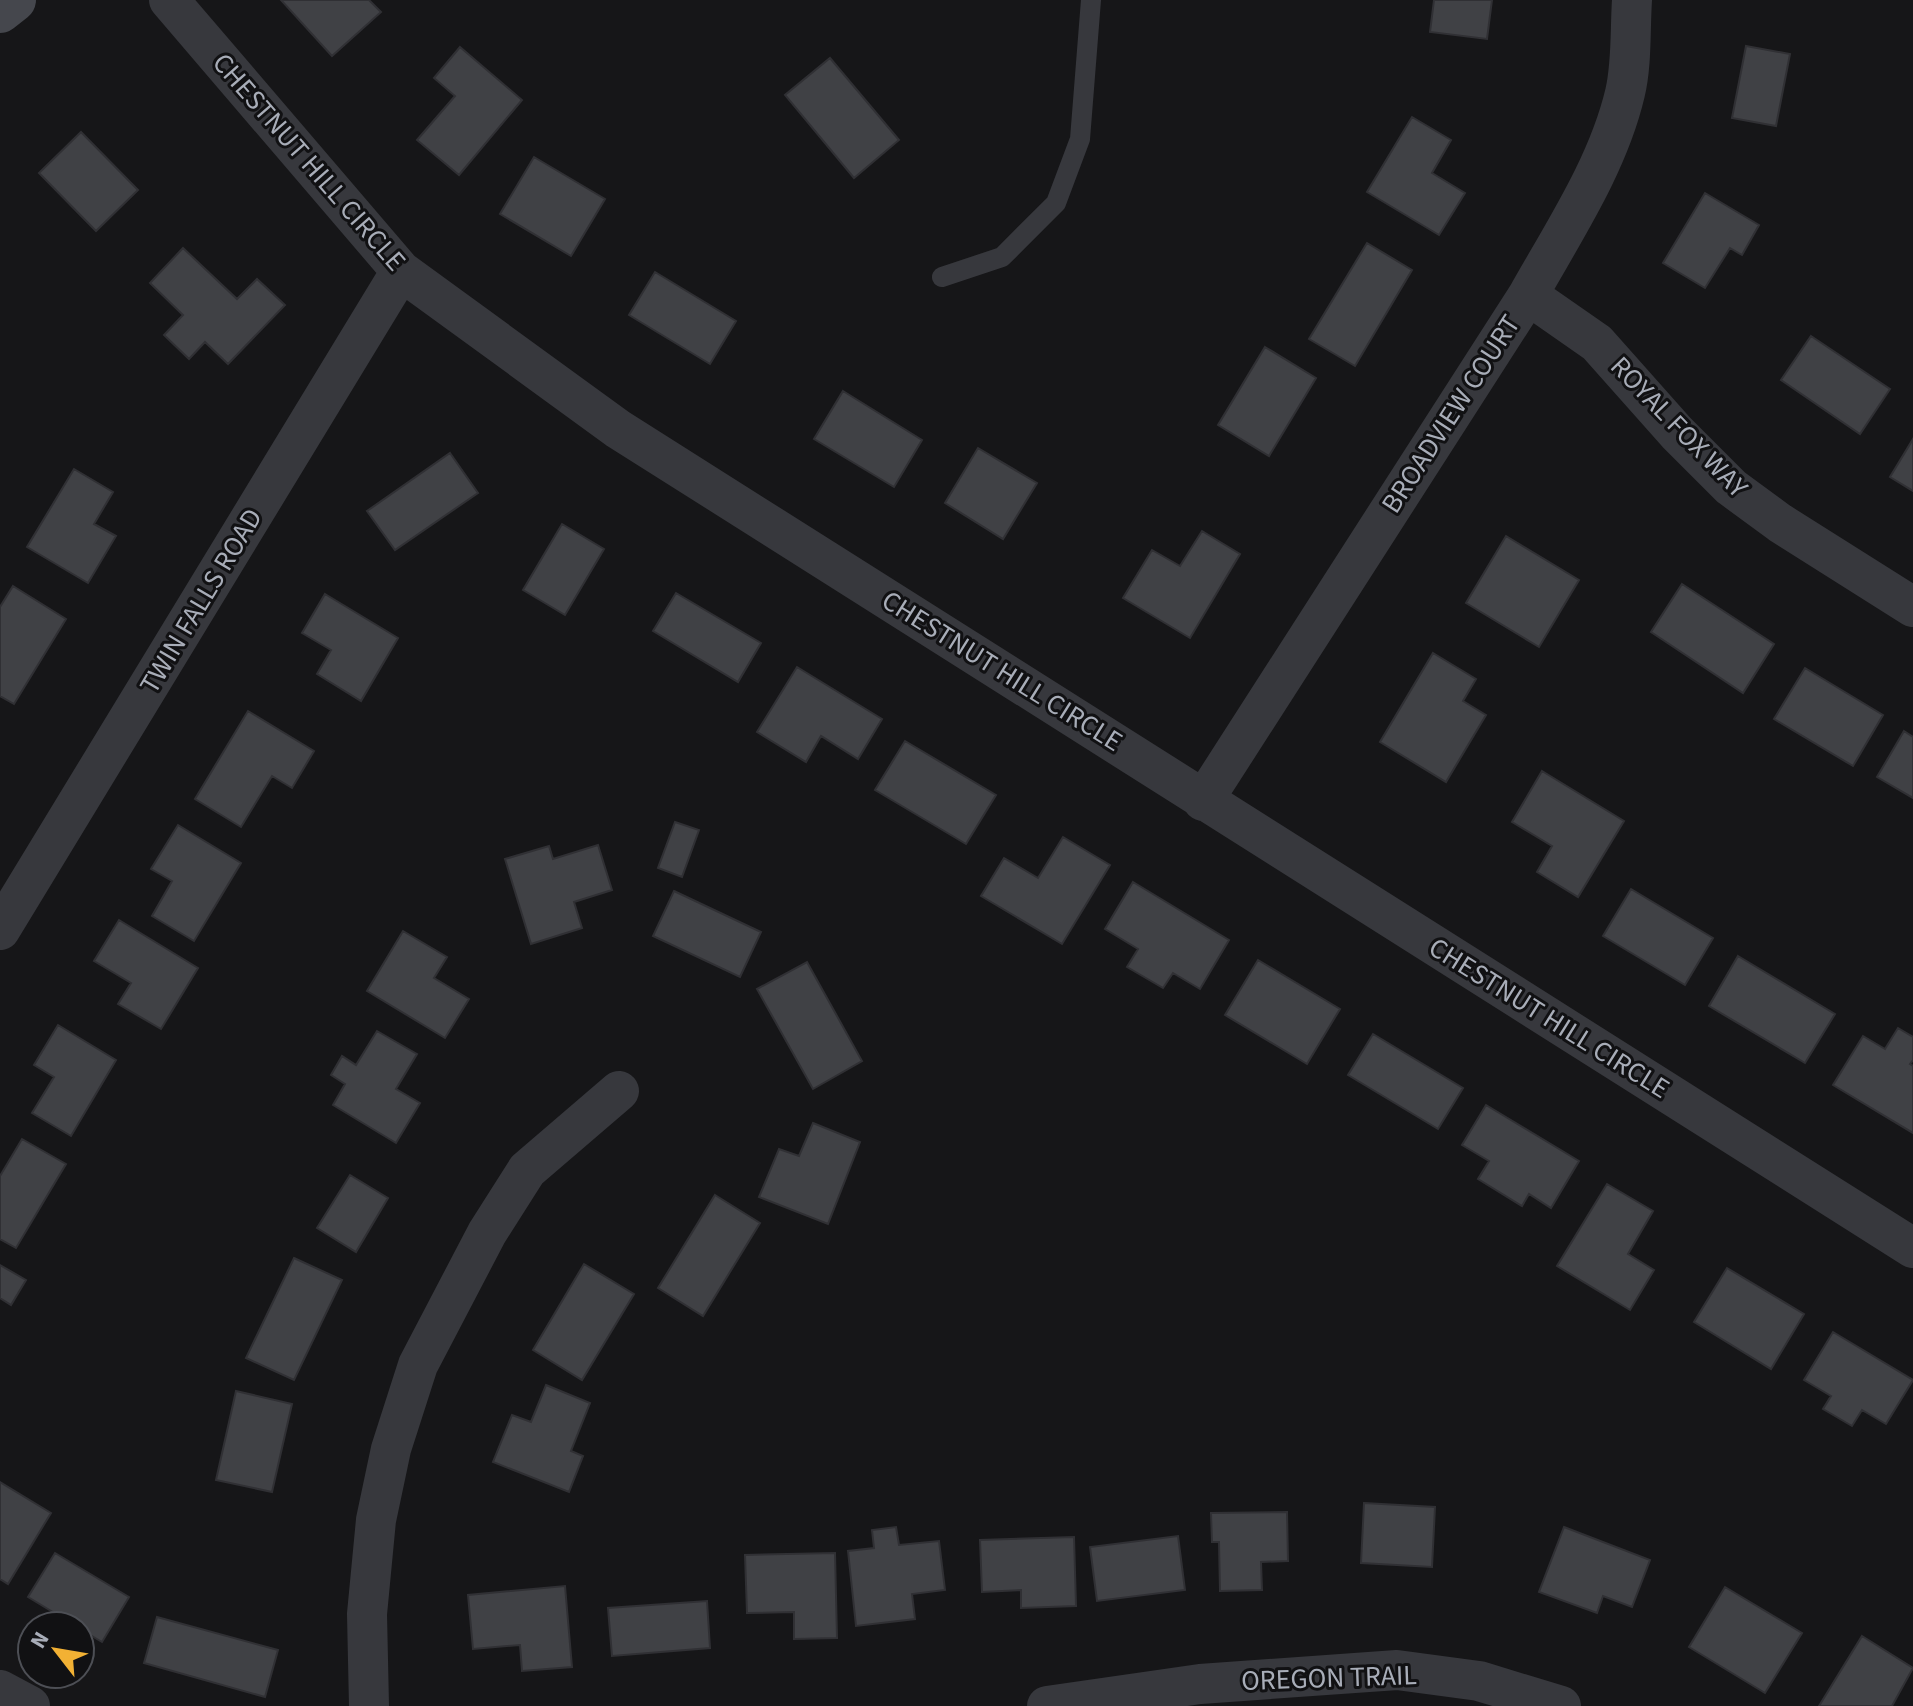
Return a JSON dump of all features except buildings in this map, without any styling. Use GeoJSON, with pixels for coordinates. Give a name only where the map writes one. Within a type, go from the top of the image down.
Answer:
{"type":"FeatureCollection","features":[{"type":"Feature","properties":{"kind":"street"},"geometry":{"type":"LineString","coordinates":[[0,11],[14,0]]}},
{"type":"Feature","properties":{"kind":"street","name":"CHESTNUT HILL CIRCLE"},"geometry":{"type":"LineString","coordinates":[[169,0],[401,271],[618,429],[1913,1248]]}},
{"type":"Feature","properties":{"kind":"street","name":"BROADVIEW COURT"},"geometry":{"type":"LineString","coordinates":[[1203,801],[1528,295],[1576,209],[1609,143],[1625,91],[1632,0]]}},
{"type":"Feature","properties":{"kind":"street","name":"TWIN FALLS ROAD"},"geometry":{"type":"LineString","coordinates":[[0,930],[401,271]]}},
{"type":"Feature","properties":{"kind":"street","name":"ROYAL FOX WAY"},"geometry":{"type":"LineString","coordinates":[[1528,295],[1597,343],[1677,433],[1731,487],[1780,523],[1913,607]]}},
{"type":"Feature","properties":{"kind":"street"},"geometry":{"type":"LineString","coordinates":[[369,1706],[367,1614],[376,1520],[391,1449],[418,1365],[487,1233],[527,1170],[619,1091]]}},
{"type":"Feature","properties":{"kind":"street","name":"OREGON TRAIL"},"geometry":{"type":"LineString","coordinates":[[1047,1706],[1200,1684],[1397,1670],[1479,1681],[1561,1706]]}},
{"type":"Feature","properties":{"kind":"street"},"geometry":{"type":"LineString","coordinates":[[0,1690],[30,1706]]}},
{"type":"Feature","properties":{"kind":"lane"},"geometry":{"type":"LineString","coordinates":[[942,277],[1002,257],[1056,203],[1080,139],[1091,0]]}}]}
